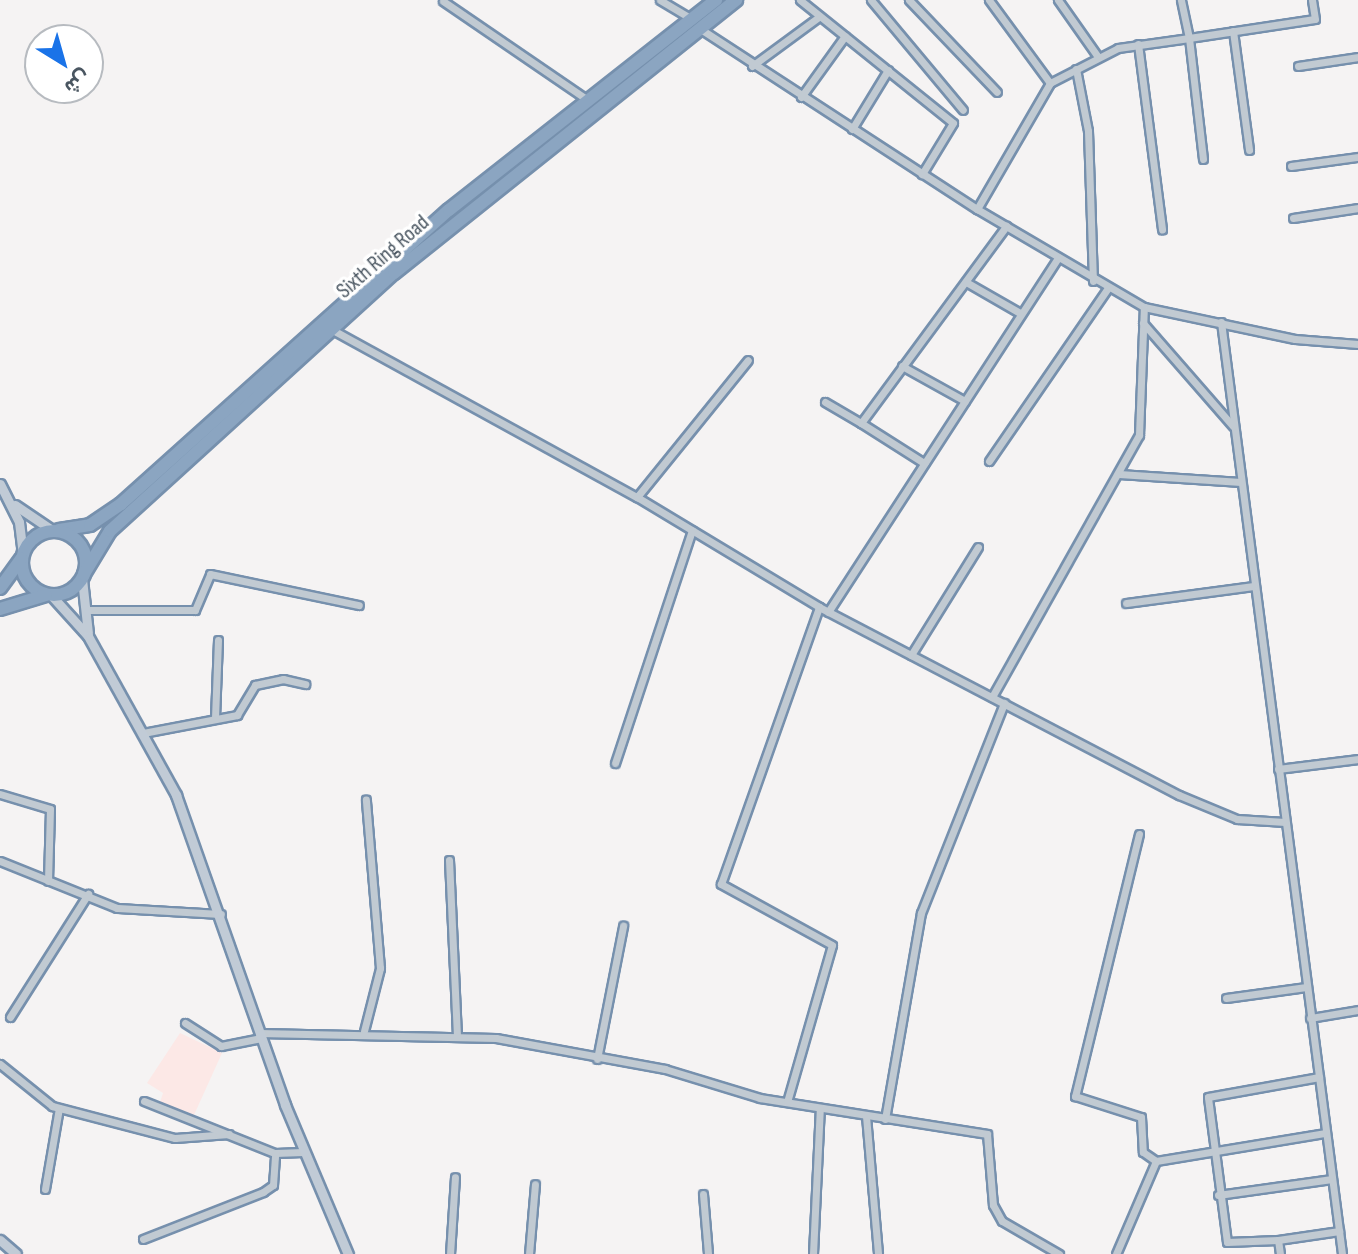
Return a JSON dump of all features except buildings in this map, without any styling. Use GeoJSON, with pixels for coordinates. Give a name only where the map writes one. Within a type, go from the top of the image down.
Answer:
{"type":"FeatureCollection","features":[{"type":"Feature","properties":{"kind":"highway","name":"Sixth Ring Road"},"geometry":{"type":"LineString","coordinates":[[83,577],[110,531],[331,329],[522,165],[695,23],[716,0]]}},
{"type":"Feature","properties":{"kind":"highway","name":"Sixth Ring Road"},"geometry":{"type":"LineString","coordinates":[[0,588],[34,537],[90,525],[121,504],[386,264],[586,99],[695,23],[736,0]]}},
{"type":"Feature","properties":{"kind":"highway"},"geometry":{"type":"LineString","coordinates":[[0,609],[49,595],[83,577],[82,546],[56,530]]}},
{"type":"Feature","properties":{"kind":"highway"},"geometry":{"type":"LineString","coordinates":[[22,556],[27,582],[49,595]]}},
{"type":"Feature","properties":{"kind":"main road"},"geometry":{"type":"LineString","coordinates":[[0,484],[10,500],[22,556]]}},
{"type":"Feature","properties":{"kind":"main road"},"geometry":{"type":"LineString","coordinates":[[10,500],[56,530]]}},
{"type":"Feature","properties":{"kind":"main road"},"geometry":{"type":"LineString","coordinates":[[83,577],[88,636]]}},
{"type":"Feature","properties":{"kind":"main road"},"geometry":{"type":"LineString","coordinates":[[49,595],[88,636],[143,733],[192,831],[260,1036],[303,1152],[348,1254]]}},
{"type":"Feature","properties":{"kind":"main road"},"geometry":{"type":"LineString","coordinates":[[0,1240],[16,1254]]}},
{"type":"Feature","properties":{"kind":"street"},"geometry":{"type":"LineString","coordinates":[[660,0],[752,66],[1107,289],[1144,307],[1358,344]]}},
{"type":"Feature","properties":{"kind":"street"},"geometry":{"type":"LineString","coordinates":[[800,0],[953,123],[922,174]]}},
{"type":"Feature","properties":{"kind":"street"},"geometry":{"type":"LineString","coordinates":[[871,0],[963,110]]}},
{"type":"Feature","properties":{"kind":"street"},"geometry":{"type":"LineString","coordinates":[[909,0],[997,92]]}},
{"type":"Feature","properties":{"kind":"street"},"geometry":{"type":"LineString","coordinates":[[989,0],[1050,83]]}},
{"type":"Feature","properties":{"kind":"street"},"geometry":{"type":"LineString","coordinates":[[1058,0],[1098,57]]}},
{"type":"Feature","properties":{"kind":"street"},"geometry":{"type":"LineString","coordinates":[[1181,0],[1189,38],[1203,159]]}},
{"type":"Feature","properties":{"kind":"street"},"geometry":{"type":"LineString","coordinates":[[977,209],[1050,83],[1098,57],[1138,44],[1315,19],[1312,0]]}},
{"type":"Feature","properties":{"kind":"street"},"geometry":{"type":"LineString","coordinates":[[443,1],[586,99]]}},
{"type":"Feature","properties":{"kind":"street"},"geometry":{"type":"LineString","coordinates":[[752,66],[820,16]]}},
{"type":"Feature","properties":{"kind":"street"},"geometry":{"type":"LineString","coordinates":[[1233,31],[1249,150]]}},
{"type":"Feature","properties":{"kind":"street"},"geometry":{"type":"LineString","coordinates":[[801,97],[845,36]]}},
{"type":"Feature","properties":{"kind":"street"},"geometry":{"type":"LineString","coordinates":[[1138,44],[1162,229]]}},
{"type":"Feature","properties":{"kind":"street"},"geometry":{"type":"LineString","coordinates":[[1298,66],[1358,57]]}},
{"type":"Feature","properties":{"kind":"street"},"geometry":{"type":"LineString","coordinates":[[1076,69],[1088,131],[1093,281]]}},
{"type":"Feature","properties":{"kind":"street"},"geometry":{"type":"LineString","coordinates":[[852,129],[888,70]]}},
{"type":"Feature","properties":{"kind":"street"},"geometry":{"type":"LineString","coordinates":[[1291,166],[1358,157]]}},
{"type":"Feature","properties":{"kind":"street"},"geometry":{"type":"LineString","coordinates":[[1293,218],[1358,208]]}},
{"type":"Feature","properties":{"kind":"street"},"geometry":{"type":"LineString","coordinates":[[861,423],[1006,226]]}},
{"type":"Feature","properties":{"kind":"street"},"geometry":{"type":"LineString","coordinates":[[828,612],[1057,259]]}},
{"type":"Feature","properties":{"kind":"street"},"geometry":{"type":"LineString","coordinates":[[966,282],[1020,313]]}},
{"type":"Feature","properties":{"kind":"street"},"geometry":{"type":"LineString","coordinates":[[989,461],[1107,289]]}},
{"type":"Feature","properties":{"kind":"street"},"geometry":{"type":"LineString","coordinates":[[992,697],[1119,474],[1141,427],[1144,307]]}},
{"type":"Feature","properties":{"kind":"street"},"geometry":{"type":"LineString","coordinates":[[1221,322],[1342,1254]]}},
{"type":"Feature","properties":{"kind":"street"},"geometry":{"type":"LineString","coordinates":[[1143,323],[1233,426]]}},
{"type":"Feature","properties":{"kind":"street"},"geometry":{"type":"LineString","coordinates":[[331,329],[637,497],[819,607],[992,697],[1210,809],[1285,822]]}},
{"type":"Feature","properties":{"kind":"street"},"geometry":{"type":"LineString","coordinates":[[637,497],[748,360]]}},
{"type":"Feature","properties":{"kind":"street"},"geometry":{"type":"LineString","coordinates":[[902,366],[965,401]]}},
{"type":"Feature","properties":{"kind":"street"},"geometry":{"type":"LineString","coordinates":[[825,402],[924,463]]}},
{"type":"Feature","properties":{"kind":"street"},"geometry":{"type":"LineString","coordinates":[[1119,474],[1241,482]]}},
{"type":"Feature","properties":{"kind":"street"},"geometry":{"type":"LineString","coordinates":[[615,763],[692,530]]}},
{"type":"Feature","properties":{"kind":"street"},"geometry":{"type":"LineString","coordinates":[[911,655],[978,547]]}},
{"type":"Feature","properties":{"kind":"street"},"geometry":{"type":"LineString","coordinates":[[85,610],[195,610],[210,574],[359,605]]}},
{"type":"Feature","properties":{"kind":"street"},"geometry":{"type":"LineString","coordinates":[[1126,603],[1254,586]]}},
{"type":"Feature","properties":{"kind":"street"},"geometry":{"type":"LineString","coordinates":[[787,1102],[832,945],[721,884],[819,607]]}},
{"type":"Feature","properties":{"kind":"street"},"geometry":{"type":"LineString","coordinates":[[215,718],[218,640]]}},
{"type":"Feature","properties":{"kind":"street"},"geometry":{"type":"LineString","coordinates":[[143,733],[239,713],[255,685],[283,679],[305,684]]}},
{"type":"Feature","properties":{"kind":"street"},"geometry":{"type":"LineString","coordinates":[[885,1119],[921,913],[1004,703]]}},
{"type":"Feature","properties":{"kind":"street"},"geometry":{"type":"LineString","coordinates":[[1278,769],[1358,759]]}},
{"type":"Feature","properties":{"kind":"street"},"geometry":{"type":"LineString","coordinates":[[0,807],[2,795],[50,809],[48,881]]}},
{"type":"Feature","properties":{"kind":"street"},"geometry":{"type":"LineString","coordinates":[[364,1031],[380,968],[366,800]]}},
{"type":"Feature","properties":{"kind":"street"},"geometry":{"type":"LineString","coordinates":[[1139,834],[1074,1094],[1141,1117],[1143,1152],[1156,1161],[1214,1147],[1326,1133]]}},
{"type":"Feature","properties":{"kind":"street"},"geometry":{"type":"LineString","coordinates":[[449,860],[457,1035]]}},
{"type":"Feature","properties":{"kind":"street"},"geometry":{"type":"LineString","coordinates":[[0,861],[123,910],[221,914]]}},
{"type":"Feature","properties":{"kind":"street"},"geometry":{"type":"LineString","coordinates":[[10,1017],[88,894]]}},
{"type":"Feature","properties":{"kind":"street"},"geometry":{"type":"LineString","coordinates":[[597,1059],[623,926]]}},
{"type":"Feature","properties":{"kind":"street"},"geometry":{"type":"LineString","coordinates":[[1226,998],[1306,987]]}},
{"type":"Feature","properties":{"kind":"street"},"geometry":{"type":"LineString","coordinates":[[1310,1018],[1358,1010]]}},
{"type":"Feature","properties":{"kind":"street"},"geometry":{"type":"LineString","coordinates":[[185,1023],[221,1046],[260,1036],[364,1031],[457,1035],[597,1059],[787,1102],[987,1134],[993,1205],[1002,1221],[1059,1254]]}},
{"type":"Feature","properties":{"kind":"street"},"geometry":{"type":"LineString","coordinates":[[0,1064],[59,1108],[175,1138],[229,1134]]}},
{"type":"Feature","properties":{"kind":"street"},"geometry":{"type":"LineString","coordinates":[[1319,1077],[1213,1092],[1218,1195],[1234,1250],[1339,1231]]}},
{"type":"Feature","properties":{"kind":"street"},"geometry":{"type":"LineString","coordinates":[[144,1101],[275,1153],[303,1152]]}},
{"type":"Feature","properties":{"kind":"street"},"geometry":{"type":"LineString","coordinates":[[45,1189],[59,1108]]}},
{"type":"Feature","properties":{"kind":"street"},"geometry":{"type":"LineString","coordinates":[[813,1254],[820,1108]]}},
{"type":"Feature","properties":{"kind":"street"},"geometry":{"type":"LineString","coordinates":[[866,1116],[878,1254]]}},
{"type":"Feature","properties":{"kind":"street"},"geometry":{"type":"LineString","coordinates":[[143,1239],[263,1192],[273,1185],[275,1153]]}},
{"type":"Feature","properties":{"kind":"street"},"geometry":{"type":"LineString","coordinates":[[1116,1254],[1156,1161]]}},
{"type":"Feature","properties":{"kind":"street"},"geometry":{"type":"LineString","coordinates":[[450,1254],[455,1177]]}},
{"type":"Feature","properties":{"kind":"street"},"geometry":{"type":"LineString","coordinates":[[1218,1195],[1332,1179]]}},
{"type":"Feature","properties":{"kind":"street"},"geometry":{"type":"LineString","coordinates":[[529,1254],[535,1184]]}},
{"type":"Feature","properties":{"kind":"street"},"geometry":{"type":"LineString","coordinates":[[703,1194],[708,1254]]}},
{"type":"Feature","properties":{"kind":"street"},"geometry":{"type":"LineString","coordinates":[[1278,1240],[1280,1254]]}},
{"type":"Feature","properties":{"kind":"shaded area"},"geometry":{"type":"Polygon","coordinates":[[[180,1033],[222,1053],[194,1115],[160,1102],[163,1093],[147,1083],[180,1033]]]}}]}
